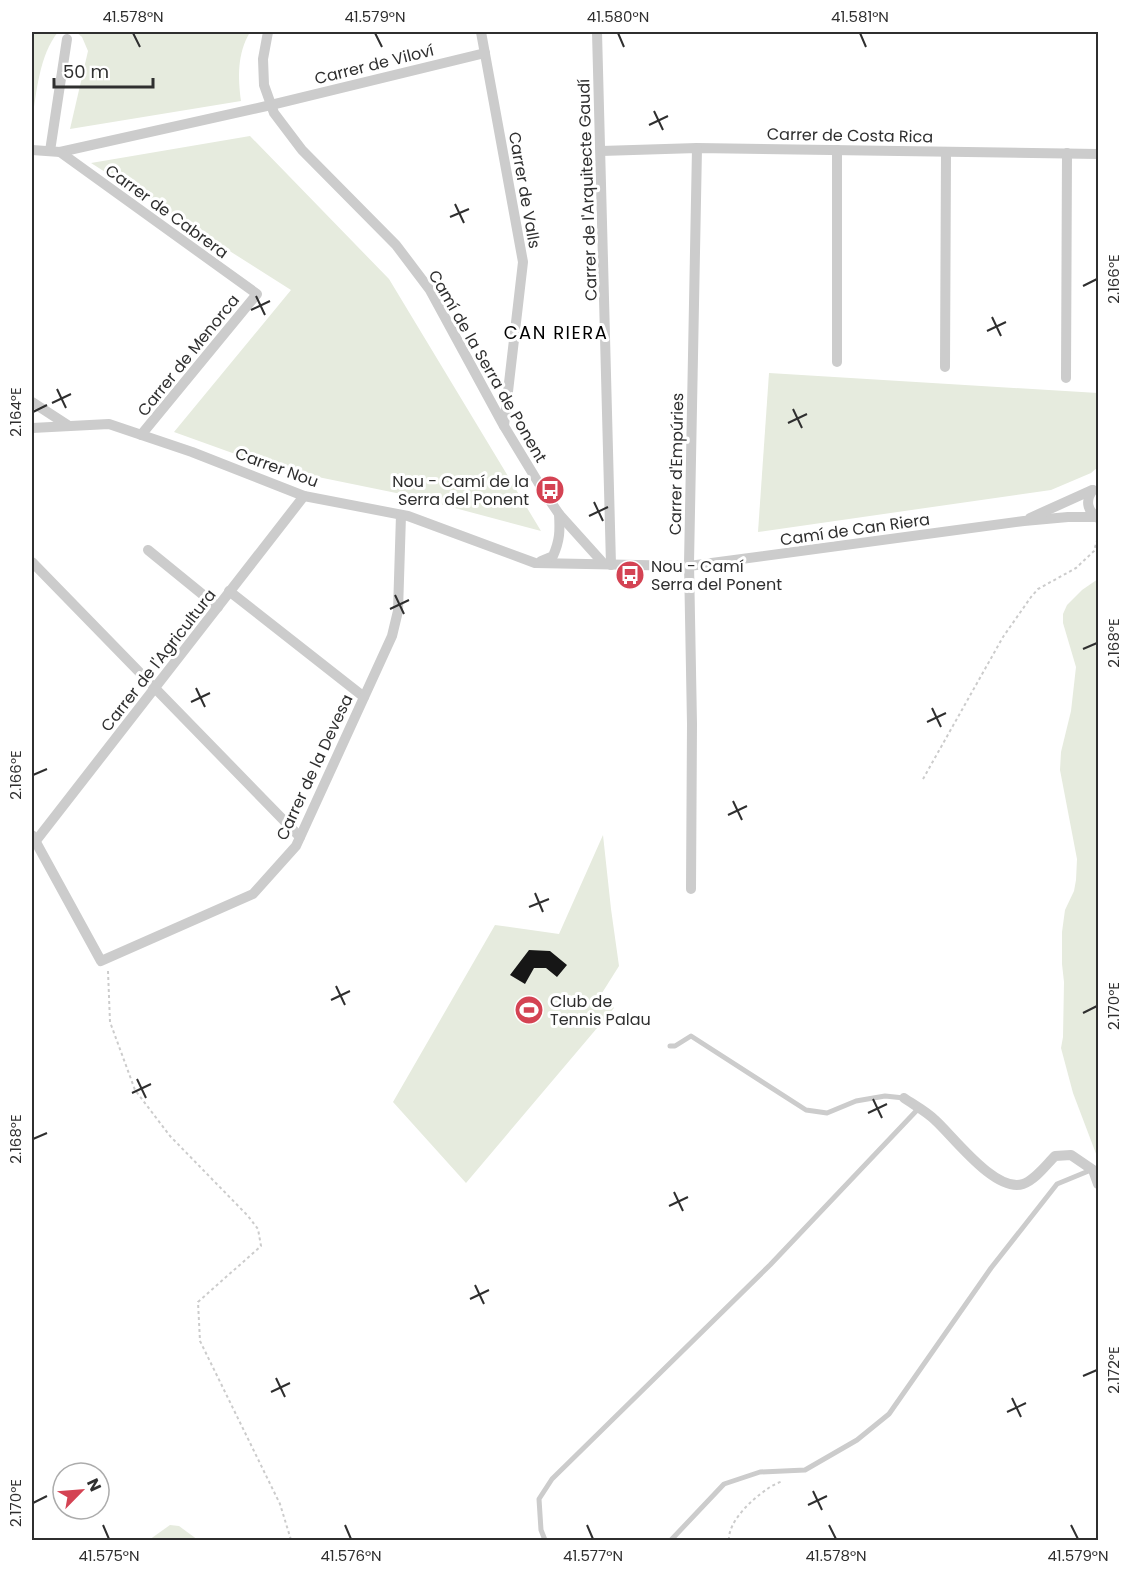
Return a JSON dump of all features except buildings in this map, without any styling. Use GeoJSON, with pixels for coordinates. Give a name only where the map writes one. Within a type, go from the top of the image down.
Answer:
{"type":"FeatureCollection","features":[{"type":"Feature","properties":{"kind":"street","name":"Camí de la Serra de Ponent"},"geometry":{"type":"LineString","coordinates":[[268,32],[263,59],[263,76],[274,113],[302,150],[396,245],[430,290],[504,426],[559,514],[608,565]]}},
{"type":"Feature","properties":{"kind":"street","name":"Carrer de Valls"},"geometry":{"type":"LineString","coordinates":[[481,32],[523,262],[504,426]]}},
{"type":"Feature","properties":{"kind":"street","name":"Carrer de l'Arquitecte Gaudí"},"geometry":{"type":"LineString","coordinates":[[597,32],[608,565]]}},
{"type":"Feature","properties":{"kind":"street"},"geometry":{"type":"LineString","coordinates":[[55,152],[67,39]]}},
{"type":"Feature","properties":{"kind":"street","name":"Carrer de Viloví"},"geometry":{"type":"LineString","coordinates":[[32,150],[55,152],[271,105],[485,53]]}},
{"type":"Feature","properties":{"kind":"street","name":"Carrer de Costa Rica"},"geometry":{"type":"LineString","coordinates":[[601,151],[697,148],[1098,154]]}},
{"type":"Feature","properties":{"kind":"street","name":"Carrer d'Empúries"},"geometry":{"type":"LineString","coordinates":[[691,889],[692,724],[689,566],[697,148]]}},
{"type":"Feature","properties":{"kind":"street"},"geometry":{"type":"LineString","coordinates":[[837,150],[837,362]]}},
{"type":"Feature","properties":{"kind":"street","name":"Carrer de Cabrera"},"geometry":{"type":"LineString","coordinates":[[55,152],[257,294]]}},
{"type":"Feature","properties":{"kind":"street"},"geometry":{"type":"LineString","coordinates":[[945,367],[946,152]]}},
{"type":"Feature","properties":{"kind":"street"},"geometry":{"type":"LineString","coordinates":[[1066,378],[1067,153]]}},
{"type":"Feature","properties":{"kind":"street","name":"Carrer de Menorca"},"geometry":{"type":"LineString","coordinates":[[141,435],[257,294]]}},
{"type":"Feature","properties":{"kind":"street"},"geometry":{"type":"LineString","coordinates":[[32,402],[69,426]]}},
{"type":"Feature","properties":{"kind":"street","name":"Carrer Nou"},"geometry":{"type":"LineString","coordinates":[[32,428],[109,424],[192,452],[304,496],[401,515],[535,563],[689,566]]}},
{"type":"Feature","properties":{"kind":"street"},"geometry":{"type":"LineString","coordinates":[[1095,488],[1088,499],[1088,505],[1089,510],[1097,518]]}},
{"type":"Feature","properties":{"kind":"street","name":"Camí de Can Riera"},"geometry":{"type":"LineString","coordinates":[[1024,520],[1095,488]]}},
{"type":"Feature","properties":{"kind":"street","name":"Carrer de l'Agricultura"},"geometry":{"type":"LineString","coordinates":[[33,838],[304,496]]}},
{"type":"Feature","properties":{"kind":"street"},"geometry":{"type":"LineString","coordinates":[[535,563],[553,556],[559,541],[559,514]]}},
{"type":"Feature","properties":{"kind":"street","name":"Carrer de la Devesa"},"geometry":{"type":"LineString","coordinates":[[104,960],[253,894],[296,846],[392,636],[398,611],[401,515]]}},
{"type":"Feature","properties":{"kind":"street","name":"Camí de Can Riera"},"geometry":{"type":"LineString","coordinates":[[689,566],[1024,520],[1097,518]]}},
{"type":"Feature","properties":{"kind":"street"},"geometry":{"type":"LineString","coordinates":[[148,550],[218,607]]}},
{"type":"Feature","properties":{"kind":"street"},"geometry":{"type":"LineString","coordinates":[[32,562],[300,837]]}},
{"type":"Feature","properties":{"kind":"street"},"geometry":{"type":"LineString","coordinates":[[230,591],[364,697]]}},
{"type":"Feature","properties":{"kind":"street"},"geometry":{"type":"LineString","coordinates":[[33,838],[104,960]]}},
{"type":"Feature","properties":{"kind":"street"},"geometry":{"type":"LineString","coordinates":[[904,1098],[934,1119],[992,1177],[1010,1184],[1022,1184],[1055,1156],[1071,1155],[1093,1170],[1098,1184]]}},
{"type":"Feature","properties":{"kind":"lane"},"geometry":{"type":"LineString","coordinates":[[670,1046],[675,1046],[692,1036],[806,1110],[827,1113],[856,1101],[885,1096],[904,1098]]}},
{"type":"Feature","properties":{"kind":"lane"},"geometry":{"type":"LineString","coordinates":[[545,1540],[539,1499],[552,1479],[770,1265],[919,1108]]}},
{"type":"Feature","properties":{"kind":"lane"},"geometry":{"type":"LineString","coordinates":[[672,1540],[724,1484],[760,1472],[805,1470],[857,1440],[889,1414],[990,1268],[1057,1184],[1093,1170]]}},
{"type":"Feature","properties":{"kind":"path"},"geometry":{"type":"LineString","coordinates":[[923,779],[1003,637],[1031,597],[1038,589],[1076,568],[1094,551],[1098,537]]}},
{"type":"Feature","properties":{"kind":"path"},"geometry":{"type":"LineString","coordinates":[[104,960],[108,970],[110,1023],[135,1090],[170,1136],[258,1229],[261,1246],[198,1302],[200,1341],[279,1504],[291,1540]]}},
{"type":"Feature","properties":{"kind":"path"},"geometry":{"type":"LineString","coordinates":[[729,1540],[737,1516],[766,1489],[786,1479]]}},
{"type":"Feature","properties":{"kind":"shaded area"},"geometry":{"type":"Polygon","coordinates":[[[32,32],[58,32],[43,63],[32,120],[32,32]]]}},
{"type":"Feature","properties":{"kind":"shaded area"},"geometry":{"type":"Polygon","coordinates":[[[76,32],[250,32],[243,49],[240,66],[241,101],[70,129],[88,51],[82,37],[76,32]]]}},
{"type":"Feature","properties":{"kind":"shaded area"},"geometry":{"type":"Polygon","coordinates":[[[250,136],[389,279],[541,531],[406,495],[274,468],[174,432],[291,290],[91,163],[250,136]]]}},
{"type":"Feature","properties":{"kind":"shaded area"},"geometry":{"type":"Polygon","coordinates":[[[769,373],[1098,393],[1098,467],[1091,473],[1051,490],[758,532],[769,373]]]}},
{"type":"Feature","properties":{"kind":"shaded area"},"geometry":{"type":"Polygon","coordinates":[[[1098,579],[1098,1159],[1073,1093],[1061,1048],[1064,982],[1062,932],[1065,910],[1074,891],[1077,859],[1060,770],[1061,752],[1071,711],[1076,667],[1063,623],[1063,614],[1067,605],[1082,590],[1098,579]]]}},
{"type":"Feature","properties":{"kind":"shaded area","name":"Club de Tennis Palau"},"geometry":{"type":"Polygon","coordinates":[[[603,835],[619,966],[602,993],[614,1008],[466,1183],[393,1102],[495,925],[559,934],[603,835]]]}},
{"type":"Feature","properties":{"kind":"shaded area"},"geometry":{"type":"Polygon","coordinates":[[[170,1525],[179,1526],[198,1540],[149,1540],[170,1525]]]}},
{"type":"Feature","properties":{"kind":"place","name":"Nou - Camí de la Serra del Ponent"},"geometry":{"type":"Point","coordinates":[550,490]}},
{"type":"Feature","properties":{"kind":"place","name":"Nou - Camí Serra del Ponent"},"geometry":{"type":"Point","coordinates":[630,575]}},
{"type":"Feature","properties":{"kind":"place","name":"Club de Tennis Palau"},"geometry":{"type":"Point","coordinates":[529,1010]}},
{"type":"Feature","properties":{"kind":"district","name":"CAN RIERA"},"geometry":{"type":"Point","coordinates":[556,333]}}]}
